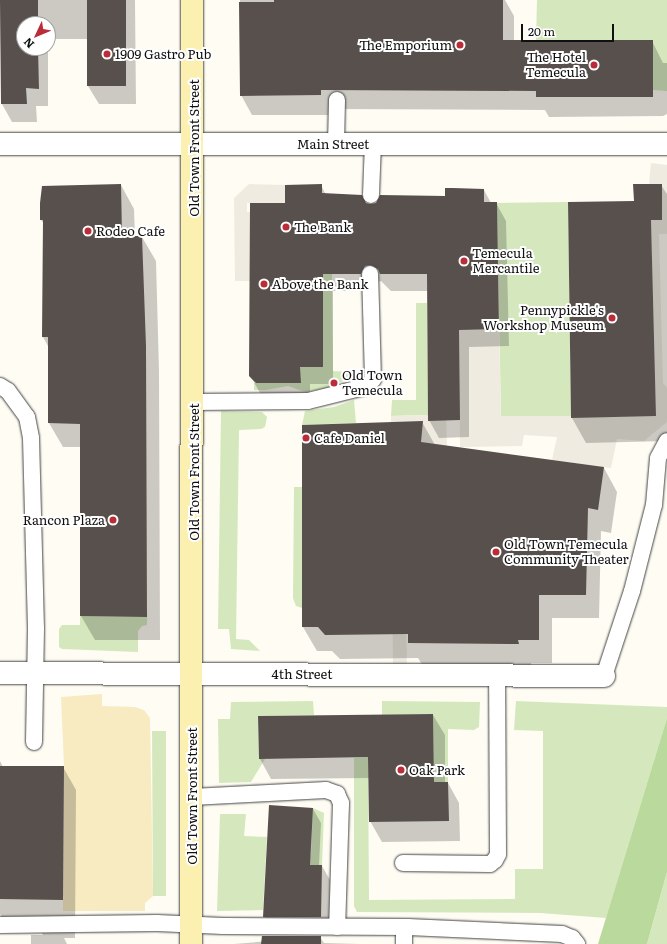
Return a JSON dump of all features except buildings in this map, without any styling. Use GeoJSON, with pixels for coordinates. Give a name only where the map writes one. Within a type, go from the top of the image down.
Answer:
{"type":"FeatureCollection","features":[{"type":"Feature","properties":{"kind":"main road","name":"Old Town Front Street"},"geometry":{"type":"LineString","coordinates":[[192,0],[194,144],[192,934]]}},
{"type":"Feature","properties":{"kind":"street","name":"Main Street"},"geometry":{"type":"LineString","coordinates":[[0,144],[667,144]]}},
{"type":"Feature","properties":{"kind":"street","name":"4th Street"},"geometry":{"type":"LineString","coordinates":[[0,673],[604,676]]}},
{"type":"Feature","properties":{"kind":"lane"},"geometry":{"type":"LineString","coordinates":[[336,144],[337,100]]}},
{"type":"Feature","properties":{"kind":"lane"},"geometry":{"type":"LineString","coordinates":[[371,195],[373,144]]}},
{"type":"Feature","properties":{"kind":"lane"},"geometry":{"type":"LineString","coordinates":[[194,402],[308,401],[368,386],[373,379],[370,274]]}},
{"type":"Feature","properties":{"kind":"lane"},"geometry":{"type":"LineString","coordinates":[[0,386],[8,391],[27,417],[30,438],[36,673],[34,742]]}},
{"type":"Feature","properties":{"kind":"lane"},"geometry":{"type":"LineString","coordinates":[[604,676],[632,591],[654,504],[658,458],[667,441]]}},
{"type":"Feature","properties":{"kind":"lane"},"geometry":{"type":"LineString","coordinates":[[403,863],[490,864],[495,860],[498,854],[497,675]]}},
{"type":"Feature","properties":{"kind":"lane"},"geometry":{"type":"LineString","coordinates":[[192,797],[326,790],[337,794],[341,803],[337,927]]}},
{"type":"Feature","properties":{"kind":"lane"},"geometry":{"type":"LineString","coordinates":[[0,925],[192,934],[223,926],[404,927],[562,934],[572,938],[577,944]]}},
{"type":"Feature","properties":{"kind":"lane"},"geometry":{"type":"LineString","coordinates":[[404,927],[404,944]]}},
{"type":"Feature","properties":{"kind":"green space"},"geometry":{"type":"Polygon","coordinates":[[[537,0],[667,0],[667,91],[653,90],[653,40],[536,40],[537,0]]]}},
{"type":"Feature","properties":{"kind":"green space"},"geometry":{"type":"Polygon","coordinates":[[[568,202],[571,418],[501,416],[497,203],[568,202]]]}},
{"type":"Feature","properties":{"kind":"green space"},"geometry":{"type":"Polygon","coordinates":[[[323,274],[332,274],[333,371],[353,372],[353,376],[328,388],[305,392],[288,386],[266,390],[254,390],[254,383],[300,383],[300,367],[323,367],[323,274]]]}},
{"type":"Feature","properties":{"kind":"green space"},"geometry":{"type":"Polygon","coordinates":[[[416,303],[427,303],[428,415],[391,416],[392,400],[416,400],[416,303]]]}},
{"type":"Feature","properties":{"kind":"green space"},"geometry":{"type":"Polygon","coordinates":[[[354,400],[356,423],[302,425],[305,411],[334,407],[354,400]]]}},
{"type":"Feature","properties":{"kind":"green space"},"geometry":{"type":"Polygon","coordinates":[[[221,411],[262,412],[267,417],[265,427],[261,429],[239,430],[236,639],[249,640],[260,651],[231,649],[229,629],[218,629],[221,411]]]}},
{"type":"Feature","properties":{"kind":"green space"},"geometry":{"type":"Polygon","coordinates":[[[294,487],[302,487],[302,608],[296,606],[293,598],[294,487]]]}},
{"type":"Feature","properties":{"kind":"green space"},"geometry":{"type":"Polygon","coordinates":[[[80,616],[147,617],[147,625],[142,626],[138,631],[138,652],[62,649],[59,647],[59,629],[62,625],[80,625],[80,616]]]}},
{"type":"Feature","properties":{"kind":"green space"},"geometry":{"type":"Polygon","coordinates":[[[313,701],[314,715],[258,716],[259,758],[265,759],[251,782],[219,783],[218,719],[230,719],[231,702],[313,701]]]}},
{"type":"Feature","properties":{"kind":"green space"},"geometry":{"type":"Polygon","coordinates":[[[382,701],[480,702],[479,727],[474,730],[448,729],[448,782],[434,782],[433,714],[382,715],[382,701]]]}},
{"type":"Feature","properties":{"kind":"green space"},"geometry":{"type":"Polygon","coordinates":[[[516,701],[667,707],[667,718],[606,918],[540,913],[357,912],[354,906],[354,758],[368,757],[369,900],[515,899],[515,869],[543,869],[543,731],[514,730],[516,701]]]}},
{"type":"Feature","properties":{"kind":"green space"},"geometry":{"type":"Polygon","coordinates":[[[667,718],[667,872],[647,944],[598,944],[667,718]]]}},
{"type":"Feature","properties":{"kind":"green space"},"geometry":{"type":"Polygon","coordinates":[[[152,731],[166,731],[166,896],[153,896],[152,731]]]}},
{"type":"Feature","properties":{"kind":"green space"},"geometry":{"type":"Polygon","coordinates":[[[313,808],[324,813],[322,865],[297,865],[297,855],[311,855],[313,808]]]}},
{"type":"Feature","properties":{"kind":"green space"},"geometry":{"type":"Polygon","coordinates":[[[220,814],[246,814],[244,836],[267,837],[263,910],[217,911],[220,814]]]}},
{"type":"Feature","properties":{"kind":"green space"},"geometry":{"type":"Polygon","coordinates":[[[667,872],[667,944],[647,944],[651,930],[667,872]]]}},
{"type":"Feature","properties":{"kind":"sand"},"geometry":{"type":"Polygon","coordinates":[[[102,694],[102,706],[135,707],[144,710],[150,718],[153,896],[145,903],[145,911],[63,911],[64,766],[61,697],[102,694]]]}},
{"type":"Feature","properties":{"kind":"shaded area"},"geometry":{"type":"Polygon","coordinates":[[[651,163],[667,165],[667,234],[659,234],[663,383],[667,388],[667,422],[644,441],[617,439],[611,468],[552,460],[557,437],[524,435],[522,446],[460,447],[459,330],[499,329],[501,416],[656,416],[651,220],[662,220],[662,184],[649,184],[651,163]]]}},
{"type":"Feature","properties":{"kind":"shaded area"},"geometry":{"type":"Polygon","coordinates":[[[249,184],[285,185],[285,203],[247,203],[247,212],[250,212],[250,281],[235,281],[234,198],[249,184]]]}},
{"type":"Feature","properties":{"kind":"shaded area"},"geometry":{"type":"Polygon","coordinates":[[[428,415],[446,417],[447,447],[404,448],[407,675],[393,675],[391,416],[428,415]]]}},
{"type":"Feature","properties":{"kind":"place","name":"The Emporium"},"geometry":{"type":"Point","coordinates":[460,45]}},
{"type":"Feature","properties":{"kind":"place","name":"1909 Gastro Pub"},"geometry":{"type":"Point","coordinates":[107,54]}},
{"type":"Feature","properties":{"kind":"place","name":"The Hotel Temecula"},"geometry":{"type":"Point","coordinates":[594,65]}},
{"type":"Feature","properties":{"kind":"place","name":"The Bank"},"geometry":{"type":"Point","coordinates":[286,227]}},
{"type":"Feature","properties":{"kind":"place","name":"Rodeo Cafe"},"geometry":{"type":"Point","coordinates":[88,231]}},
{"type":"Feature","properties":{"kind":"place","name":"Temecula Mercantile"},"geometry":{"type":"Point","coordinates":[464,261]}},
{"type":"Feature","properties":{"kind":"place","name":"Above the Bank"},"geometry":{"type":"Point","coordinates":[264,284]}},
{"type":"Feature","properties":{"kind":"place","name":"Pennypickle's Workshop Museum"},"geometry":{"type":"Point","coordinates":[612,318]}},
{"type":"Feature","properties":{"kind":"place","name":"Old Town Temecula"},"geometry":{"type":"Point","coordinates":[334,383]}},
{"type":"Feature","properties":{"kind":"place","name":"Cafe Daniel"},"geometry":{"type":"Point","coordinates":[306,438]}},
{"type":"Feature","properties":{"kind":"place","name":"Rancon Plaza"},"geometry":{"type":"Point","coordinates":[113,520]}},
{"type":"Feature","properties":{"kind":"place","name":"Old Town Temecula Community Theater"},"geometry":{"type":"Point","coordinates":[496,552]}},
{"type":"Feature","properties":{"kind":"place","name":"Oak Park"},"geometry":{"type":"Point","coordinates":[401,770]}}]}
